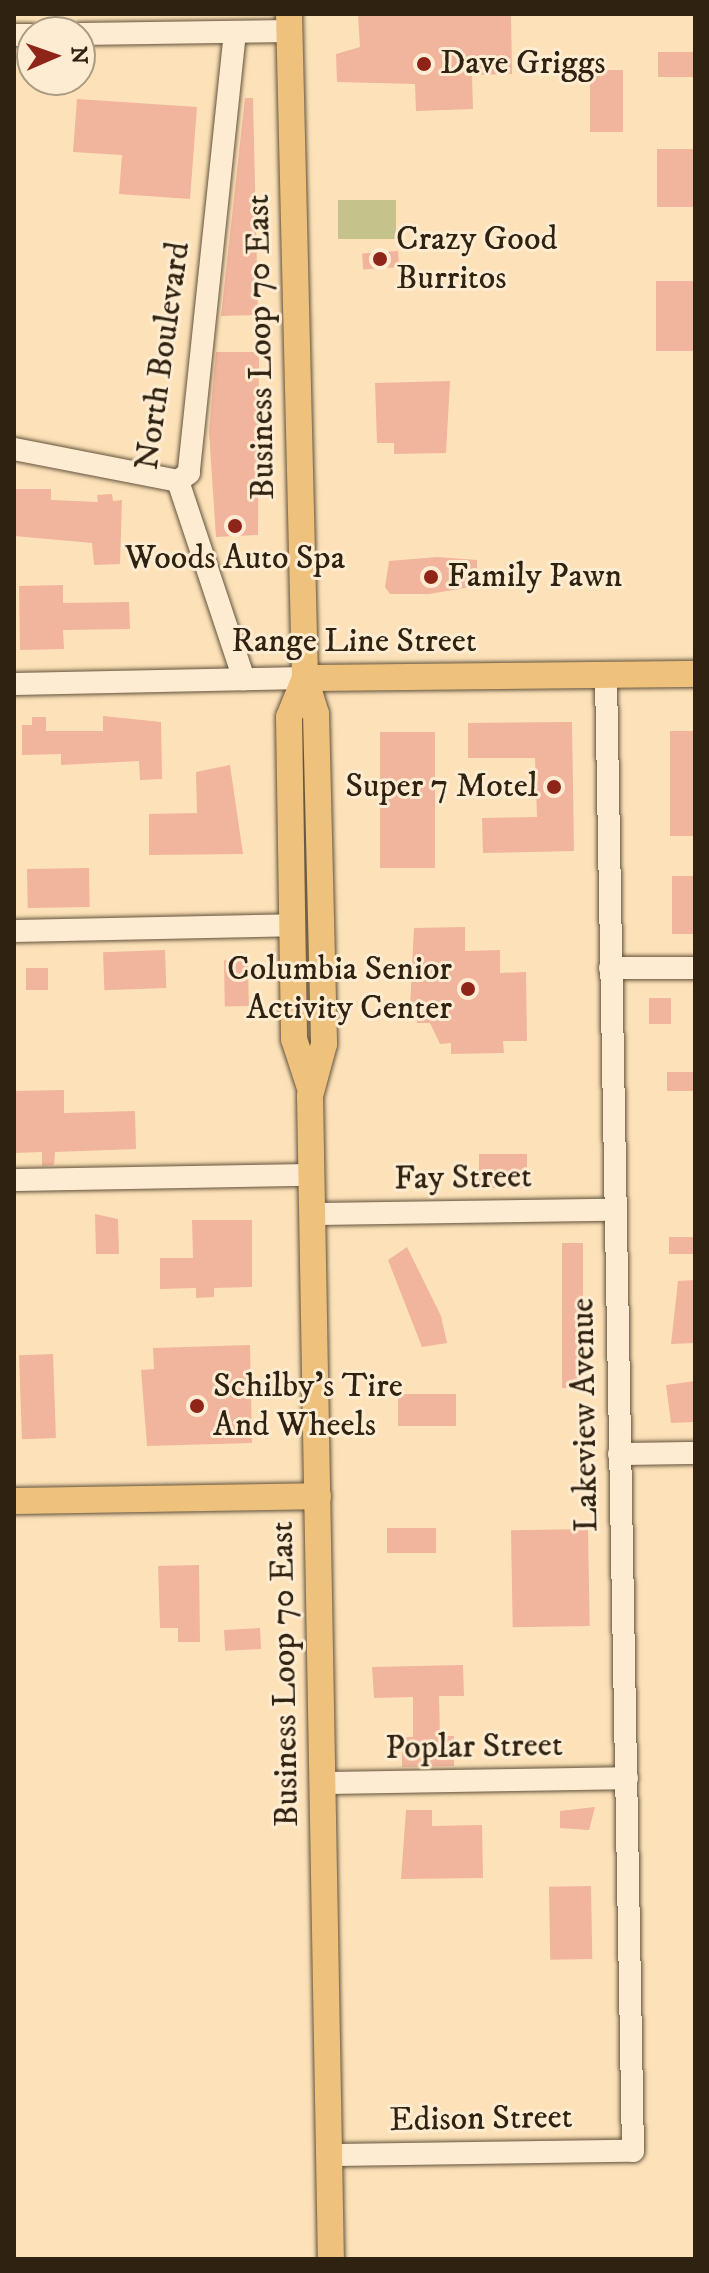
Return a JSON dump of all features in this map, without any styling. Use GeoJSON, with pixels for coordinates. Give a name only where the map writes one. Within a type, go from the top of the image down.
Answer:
{"type":"FeatureCollection","features":[{"type":"Feature","properties":{"kind":"main road","name":"Business Loop 70 East"},"geometry":{"type":"LineString","coordinates":[[289,22],[305,678],[316,714],[324,1044],[310,1088]]}},
{"type":"Feature","properties":{"kind":"main road","name":"Range Line Street"},"geometry":{"type":"LineString","coordinates":[[305,678],[695,674]]}},
{"type":"Feature","properties":{"kind":"main road","name":"Business Loop 70 East"},"geometry":{"type":"LineString","coordinates":[[305,678],[289,717],[294,1039],[310,1088],[331,2259]]}},
{"type":"Feature","properties":{"kind":"main road"},"geometry":{"type":"LineString","coordinates":[[14,1501],[318,1496]]}},
{"type":"Feature","properties":{"kind":"street"},"geometry":{"type":"LineString","coordinates":[[96,34],[235,32],[289,22]]}},
{"type":"Feature","properties":{"kind":"street","name":"North Boulevard"},"geometry":{"type":"LineString","coordinates":[[235,32],[189,473],[178,481],[244,679]]}},
{"type":"Feature","properties":{"kind":"street"},"geometry":{"type":"LineString","coordinates":[[14,449],[178,481]]}},
{"type":"Feature","properties":{"kind":"street","name":"Lakeview Avenue"},"geometry":{"type":"LineString","coordinates":[[606,677],[633,2151]]}},
{"type":"Feature","properties":{"kind":"street","name":"Range Line Street"},"geometry":{"type":"LineString","coordinates":[[14,684],[305,678]]}},
{"type":"Feature","properties":{"kind":"street"},"geometry":{"type":"LineString","coordinates":[[14,931],[293,925]]}},
{"type":"Feature","properties":{"kind":"street"},"geometry":{"type":"LineString","coordinates":[[610,968],[695,968]]}},
{"type":"Feature","properties":{"kind":"street"},"geometry":{"type":"LineString","coordinates":[[14,1180],[311,1175]]}},
{"type":"Feature","properties":{"kind":"street","name":"Fay Street"},"geometry":{"type":"LineString","coordinates":[[312,1214],[615,1210]]}},
{"type":"Feature","properties":{"kind":"street"},"geometry":{"type":"LineString","coordinates":[[619,1454],[695,1453]]}},
{"type":"Feature","properties":{"kind":"street","name":"Poplar Street"},"geometry":{"type":"LineString","coordinates":[[323,1783],[627,1778]]}},
{"type":"Feature","properties":{"kind":"street","name":"Edison Street"},"geometry":{"type":"LineString","coordinates":[[330,2155],[633,2151]]}},
{"type":"Feature","properties":{"kind":"shaded area"},"geometry":{"type":"Polygon","coordinates":[[[338,200],[396,200],[396,239],[338,239],[338,200]]]}},
{"type":"Feature","properties":{"kind":"building","name":"Dave Griggs"},"geometry":{"type":"Polygon","coordinates":[[[511,14],[512,74],[472,75],[473,109],[416,111],[415,84],[337,82],[336,54],[360,47],[358,15],[511,14]]]}},
{"type":"Feature","properties":{"kind":"building"},"geometry":{"type":"Polygon","coordinates":[[[658,52],[695,52],[695,77],[658,77],[658,52]]]}},
{"type":"Feature","properties":{"kind":"building"},"geometry":{"type":"Polygon","coordinates":[[[590,70],[623,70],[623,132],[590,132],[590,70]]]}},
{"type":"Feature","properties":{"kind":"building"},"geometry":{"type":"Polygon","coordinates":[[[245,98],[253,98],[258,315],[221,316],[245,98]]]}},
{"type":"Feature","properties":{"kind":"building"},"geometry":{"type":"Polygon","coordinates":[[[77,99],[197,107],[190,199],[119,194],[122,155],[73,152],[77,99]]]}},
{"type":"Feature","properties":{"kind":"building"},"geometry":{"type":"Polygon","coordinates":[[[657,149],[695,149],[695,207],[657,207],[657,149]]]}},
{"type":"Feature","properties":{"kind":"building","name":"Crazy Good Burritos"},"geometry":{"type":"Polygon","coordinates":[[[398,251],[399,267],[363,269],[362,254],[398,251]]]}},
{"type":"Feature","properties":{"kind":"building"},"geometry":{"type":"Polygon","coordinates":[[[656,281],[695,281],[695,351],[656,351],[656,281]]]}},
{"type":"Feature","properties":{"kind":"building"},"geometry":{"type":"Polygon","coordinates":[[[216,352],[259,352],[258,535],[216,537],[209,432],[216,352]]]}},
{"type":"Feature","properties":{"kind":"building"},"geometry":{"type":"Polygon","coordinates":[[[450,381],[446,453],[394,454],[394,443],[377,443],[375,383],[450,381]]]}},
{"type":"Feature","properties":{"kind":"building"},"geometry":{"type":"Polygon","coordinates":[[[14,489],[51,489],[51,500],[98,502],[97,495],[112,494],[113,501],[122,500],[120,564],[94,565],[92,543],[14,536],[14,489]]]}},
{"type":"Feature","properties":{"kind":"building","name":"Family Pawn"},"geometry":{"type":"Polygon","coordinates":[[[437,557],[477,560],[477,586],[429,594],[390,594],[385,587],[389,561],[437,557]]]}},
{"type":"Feature","properties":{"kind":"building"},"geometry":{"type":"Polygon","coordinates":[[[63,585],[63,603],[129,602],[130,629],[63,630],[64,649],[20,650],[19,586],[63,585]]]}},
{"type":"Feature","properties":{"kind":"building"},"geometry":{"type":"Polygon","coordinates":[[[103,716],[161,722],[162,779],[140,780],[139,761],[61,765],[61,754],[22,755],[22,725],[32,725],[32,717],[46,717],[46,731],[103,731],[103,716]]]}},
{"type":"Feature","properties":{"kind":"building","name":"Super 7 Motel"},"geometry":{"type":"Polygon","coordinates":[[[572,722],[574,851],[483,853],[482,818],[537,817],[535,758],[468,758],[468,723],[572,722]]]}},
{"type":"Feature","properties":{"kind":"building"},"geometry":{"type":"Polygon","coordinates":[[[670,731],[695,731],[695,836],[670,836],[670,731]]]}},
{"type":"Feature","properties":{"kind":"building"},"geometry":{"type":"Polygon","coordinates":[[[380,732],[435,732],[435,868],[380,868],[380,732]]]}},
{"type":"Feature","properties":{"kind":"building"},"geometry":{"type":"Polygon","coordinates":[[[230,765],[243,854],[149,855],[149,814],[197,813],[196,772],[230,765]]]}},
{"type":"Feature","properties":{"kind":"building"},"geometry":{"type":"Polygon","coordinates":[[[89,868],[90,907],[28,908],[27,869],[89,868]]]}},
{"type":"Feature","properties":{"kind":"building"},"geometry":{"type":"Polygon","coordinates":[[[672,876],[695,876],[695,934],[672,934],[672,876]]]}},
{"type":"Feature","properties":{"kind":"building","name":"Columbia Senior Activity Center"},"geometry":{"type":"Polygon","coordinates":[[[465,927],[465,951],[500,950],[500,973],[526,972],[527,1041],[503,1041],[504,1053],[451,1054],[451,1043],[440,1044],[430,1023],[417,1023],[417,1006],[410,1007],[414,928],[465,927]]]}},
{"type":"Feature","properties":{"kind":"building"},"geometry":{"type":"Polygon","coordinates":[[[165,950],[166,988],[104,990],[103,952],[165,950]]]}},
{"type":"Feature","properties":{"kind":"building"},"geometry":{"type":"Polygon","coordinates":[[[224,960],[248,960],[249,1006],[225,1006],[224,960]]]}},
{"type":"Feature","properties":{"kind":"building"},"geometry":{"type":"Polygon","coordinates":[[[26,968],[48,968],[48,990],[26,990],[26,968]]]}},
{"type":"Feature","properties":{"kind":"building"},"geometry":{"type":"Polygon","coordinates":[[[649,998],[671,998],[671,1024],[649,1024],[649,998]]]}},
{"type":"Feature","properties":{"kind":"building"},"geometry":{"type":"Polygon","coordinates":[[[667,1072],[695,1072],[695,1091],[667,1091],[667,1072]]]}},
{"type":"Feature","properties":{"kind":"building"},"geometry":{"type":"Polygon","coordinates":[[[64,1090],[64,1113],[135,1111],[136,1149],[55,1152],[54,1165],[42,1166],[42,1152],[14,1153],[14,1091],[64,1090]]]}},
{"type":"Feature","properties":{"kind":"building"},"geometry":{"type":"Polygon","coordinates":[[[479,1154],[527,1154],[527,1188],[479,1188],[479,1154]]]}},
{"type":"Feature","properties":{"kind":"building"},"geometry":{"type":"Polygon","coordinates":[[[95,1214],[118,1219],[119,1254],[96,1254],[95,1214]]]}},
{"type":"Feature","properties":{"kind":"building"},"geometry":{"type":"Polygon","coordinates":[[[192,1220],[252,1220],[252,1287],[214,1288],[214,1297],[196,1298],[196,1288],[160,1289],[160,1258],[193,1258],[192,1220]]]}},
{"type":"Feature","properties":{"kind":"building"},"geometry":{"type":"Polygon","coordinates":[[[669,1237],[694,1237],[694,1254],[669,1254],[669,1237]]]}},
{"type":"Feature","properties":{"kind":"building"},"geometry":{"type":"Polygon","coordinates":[[[562,1243],[583,1243],[583,1388],[562,1388],[562,1243]]]}},
{"type":"Feature","properties":{"kind":"building"},"geometry":{"type":"Polygon","coordinates":[[[407,1247],[441,1316],[447,1343],[422,1347],[388,1260],[407,1247]]]}},
{"type":"Feature","properties":{"kind":"building"},"geometry":{"type":"Polygon","coordinates":[[[695,1280],[695,1343],[671,1344],[678,1281],[695,1280]]]}},
{"type":"Feature","properties":{"kind":"building","name":"Schilby's Tire And Wheels"},"geometry":{"type":"Polygon","coordinates":[[[250,1345],[252,1443],[147,1446],[141,1370],[154,1369],[153,1348],[250,1345]]]}},
{"type":"Feature","properties":{"kind":"building"},"geometry":{"type":"Polygon","coordinates":[[[53,1354],[56,1438],[22,1439],[19,1355],[53,1354]]]}},
{"type":"Feature","properties":{"kind":"building"},"geometry":{"type":"Polygon","coordinates":[[[695,1381],[693,1422],[671,1423],[666,1385],[695,1381]]]}},
{"type":"Feature","properties":{"kind":"building"},"geometry":{"type":"Polygon","coordinates":[[[398,1394],[456,1394],[456,1426],[398,1426],[398,1394]]]}},
{"type":"Feature","properties":{"kind":"building"},"geometry":{"type":"Polygon","coordinates":[[[387,1528],[436,1528],[436,1553],[387,1553],[387,1528]]]}},
{"type":"Feature","properties":{"kind":"building"},"geometry":{"type":"Polygon","coordinates":[[[588,1529],[590,1626],[513,1627],[511,1530],[588,1529]]]}},
{"type":"Feature","properties":{"kind":"building"},"geometry":{"type":"Polygon","coordinates":[[[199,1565],[200,1642],[178,1642],[178,1628],[160,1628],[158,1566],[199,1565]]]}},
{"type":"Feature","properties":{"kind":"building"},"geometry":{"type":"Polygon","coordinates":[[[260,1628],[261,1649],[225,1651],[224,1630],[260,1628]]]}},
{"type":"Feature","properties":{"kind":"building"},"geometry":{"type":"Polygon","coordinates":[[[463,1665],[464,1696],[439,1696],[440,1736],[454,1736],[454,1766],[402,1767],[402,1737],[413,1737],[413,1697],[374,1698],[372,1667],[463,1665]]]}},
{"type":"Feature","properties":{"kind":"building"},"geometry":{"type":"Polygon","coordinates":[[[595,1807],[589,1830],[560,1828],[560,1811],[595,1807]]]}},
{"type":"Feature","properties":{"kind":"building"},"geometry":{"type":"Polygon","coordinates":[[[406,1810],[432,1810],[432,1826],[482,1825],[483,1878],[401,1879],[406,1810]]]}},
{"type":"Feature","properties":{"kind":"building"},"geometry":{"type":"Polygon","coordinates":[[[591,1886],[592,1959],[550,1960],[549,1887],[591,1886]]]}},
{"type":"Feature","properties":{"kind":"place","name":"Dave Griggs"},"geometry":{"type":"Point","coordinates":[424,64]}},
{"type":"Feature","properties":{"kind":"place","name":"Crazy Good Burritos"},"geometry":{"type":"Point","coordinates":[380,259]}},
{"type":"Feature","properties":{"kind":"place","name":"Woods Auto Spa"},"geometry":{"type":"Point","coordinates":[235,526]}},
{"type":"Feature","properties":{"kind":"place","name":"Family Pawn"},"geometry":{"type":"Point","coordinates":[431,577]}},
{"type":"Feature","properties":{"kind":"place","name":"Super 7 Motel"},"geometry":{"type":"Point","coordinates":[554,787]}},
{"type":"Feature","properties":{"kind":"place","name":"Columbia Senior Activity Center"},"geometry":{"type":"Point","coordinates":[468,989]}},
{"type":"Feature","properties":{"kind":"place","name":"Schilby's Tire And Wheels"},"geometry":{"type":"Point","coordinates":[197,1406]}}]}
